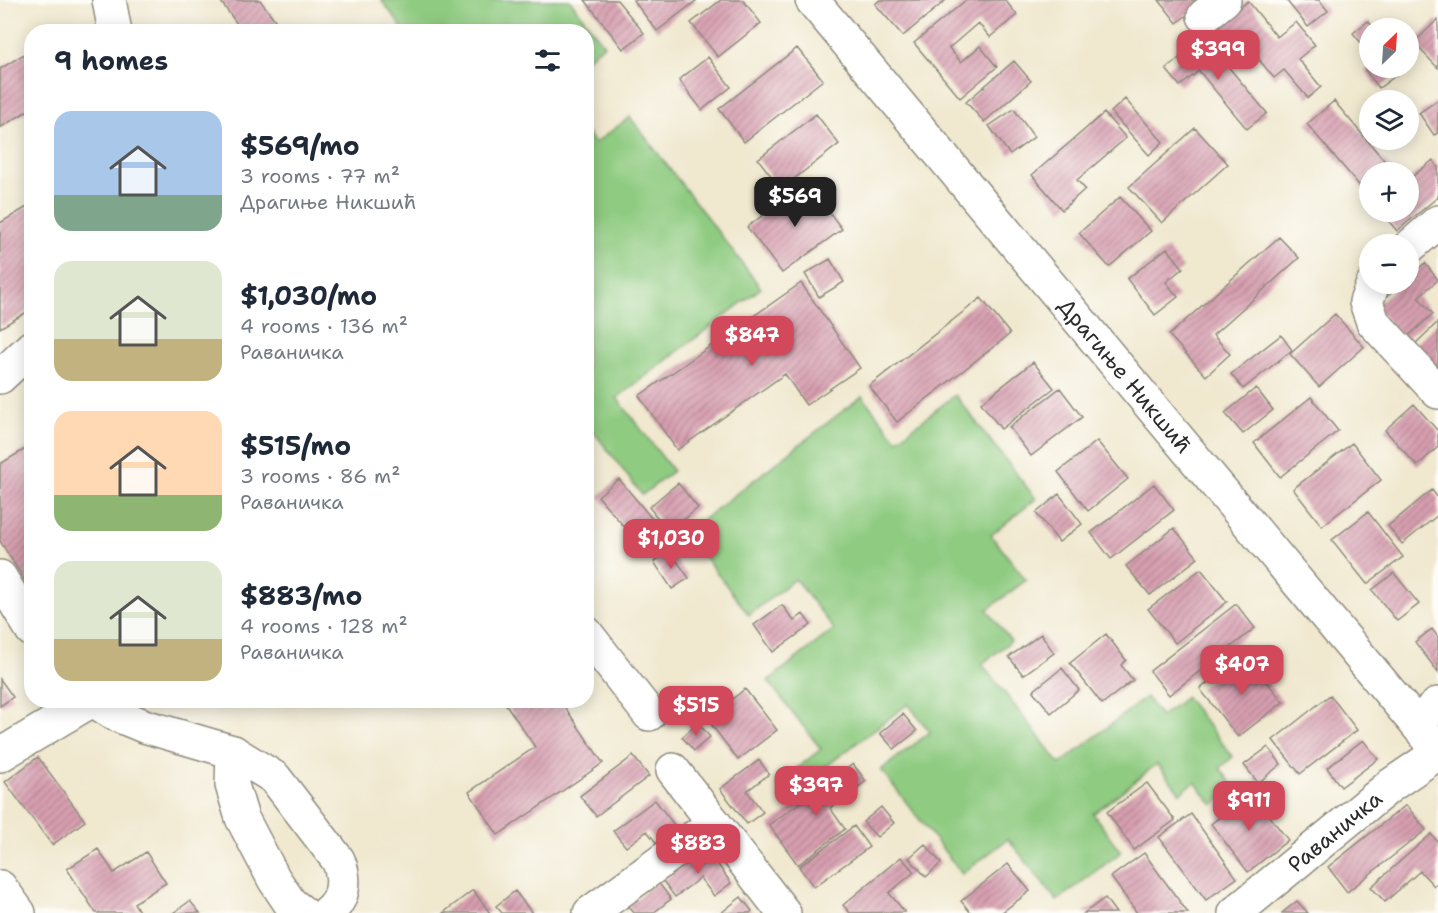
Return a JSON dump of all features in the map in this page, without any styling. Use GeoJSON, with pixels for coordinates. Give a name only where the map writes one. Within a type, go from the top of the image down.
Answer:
{"type":"FeatureCollection","features":[{"type":"Feature","properties":{"kind":"street"},"geometry":{"type":"LineString","coordinates":[[109,0],[114,24]]}},
{"type":"Feature","properties":{"kind":"street","name":"Драгиње Никшић"},"geometry":{"type":"LineString","coordinates":[[813,0],[1427,714],[1438,751]]}},
{"type":"Feature","properties":{"kind":"street"},"geometry":{"type":"LineString","coordinates":[[1419,238],[1438,222]]}},
{"type":"Feature","properties":{"kind":"street"},"geometry":{"type":"LineString","coordinates":[[1369,294],[1366,303],[1373,322],[1438,392]]}},
{"type":"Feature","properties":{"kind":"street"},"geometry":{"type":"LineString","coordinates":[[0,377],[24,354]]}},
{"type":"Feature","properties":{"kind":"street"},"geometry":{"type":"LineString","coordinates":[[0,577],[24,617]]}},
{"type":"Feature","properties":{"kind":"street"},"geometry":{"type":"LineString","coordinates":[[594,643],[649,714]]}},
{"type":"Feature","properties":{"kind":"street"},"geometry":{"type":"LineString","coordinates":[[0,755],[100,708]]}},
{"type":"Feature","properties":{"kind":"street"},"geometry":{"type":"LineString","coordinates":[[115,708],[144,726],[233,752],[275,778],[338,860],[344,882],[342,893],[338,902],[327,913]]}},
{"type":"Feature","properties":{"kind":"street","name":"Раваничка"},"geometry":{"type":"LineString","coordinates":[[1235,913],[1391,784],[1438,751]]}},
{"type":"Feature","properties":{"kind":"street"},"geometry":{"type":"LineString","coordinates":[[233,752],[232,785],[242,818],[274,879],[290,903],[303,913]]}},
{"type":"Feature","properties":{"kind":"street"},"geometry":{"type":"LineString","coordinates":[[673,770],[784,913]]}},
{"type":"Feature","properties":{"kind":"street"},"geometry":{"type":"LineString","coordinates":[[590,913],[714,824]]}},
{"type":"Feature","properties":{"kind":"street"},"geometry":{"type":"LineString","coordinates":[[0,887],[19,913]]}},
{"type":"Feature","properties":{"kind":"green space"},"geometry":{"type":"Polygon","coordinates":[[[381,0],[570,0],[588,24],[400,24],[381,0]]]}},
{"type":"Feature","properties":{"kind":"green space"},"geometry":{"type":"Polygon","coordinates":[[[594,32],[604,45],[594,53],[594,32]]]}},
{"type":"Feature","properties":{"kind":"green space"},"geometry":{"type":"Polygon","coordinates":[[[630,117],[761,288],[617,398],[673,471],[642,495],[594,432],[595,143],[630,117]]]}},
{"type":"Feature","properties":{"kind":"green space"},"geometry":{"type":"Polygon","coordinates":[[[955,395],[1036,499],[991,535],[1026,580],[987,610],[1011,641],[982,664],[1060,764],[1146,697],[1161,716],[1186,697],[1233,757],[1220,768],[1235,788],[1213,805],[1195,782],[1180,793],[1157,764],[1093,814],[1121,852],[1057,901],[1008,839],[962,874],[881,770],[930,732],[908,704],[786,797],[777,784],[821,749],[768,681],[834,629],[795,579],[749,615],[686,533],[862,396],[897,440],[955,395]]]}},
{"type":"Feature","properties":{"kind":"building"},"geometry":{"type":"Polygon","coordinates":[[[224,0],[260,0],[278,24],[237,24],[221,2],[224,0]]]}},
{"type":"Feature","properties":{"kind":"building"},"geometry":{"type":"Polygon","coordinates":[[[585,0],[617,0],[644,33],[623,49],[585,0]]]}},
{"type":"Feature","properties":{"kind":"building"},"geometry":{"type":"Polygon","coordinates":[[[633,0],[697,0],[657,31],[633,0]]]}},
{"type":"Feature","properties":{"kind":"building"},"geometry":{"type":"Polygon","coordinates":[[[721,0],[743,0],[761,23],[718,57],[691,23],[721,0]]]}},
{"type":"Feature","properties":{"kind":"building"},"geometry":{"type":"Polygon","coordinates":[[[880,0],[946,0],[903,36],[875,4],[880,0]]]}},
{"type":"Feature","properties":{"kind":"building"},"geometry":{"type":"Polygon","coordinates":[[[966,0],[1005,0],[1017,15],[990,37],[978,23],[949,48],[961,62],[980,46],[997,67],[960,98],[914,43],[966,0]]]}},
{"type":"Feature","properties":{"kind":"building"},"geometry":{"type":"Polygon","coordinates":[[[1159,0],[1206,0],[1177,23],[1159,0]]]}},
{"type":"Feature","properties":{"kind":"building"},"geometry":{"type":"Polygon","coordinates":[[[1286,0],[1319,0],[1328,11],[1308,27],[1286,0]]]}},
{"type":"Feature","properties":{"kind":"building"},"geometry":{"type":"Polygon","coordinates":[[[1248,1],[1277,37],[1296,22],[1315,45],[1298,59],[1321,87],[1308,98],[1284,70],[1274,78],[1243,40],[1232,49],[1215,28],[1248,1]]]}},
{"type":"Feature","properties":{"kind":"building"},"geometry":{"type":"Polygon","coordinates":[[[1438,19],[1438,68],[1419,48],[1419,38],[1438,19]]]}},
{"type":"Feature","properties":{"kind":"building"},"geometry":{"type":"Polygon","coordinates":[[[1359,28],[1359,40],[1353,33],[1359,28]]]}},
{"type":"Feature","properties":{"kind":"building"},"geometry":{"type":"Polygon","coordinates":[[[1204,38],[1267,113],[1247,129],[1199,71],[1180,86],[1166,69],[1204,38]]]}},
{"type":"Feature","properties":{"kind":"building"},"geometry":{"type":"Polygon","coordinates":[[[797,48],[823,80],[744,142],[719,109],[797,48]]]}},
{"type":"Feature","properties":{"kind":"building"},"geometry":{"type":"Polygon","coordinates":[[[24,54],[24,113],[0,128],[0,69],[24,54]]]}},
{"type":"Feature","properties":{"kind":"building"},"geometry":{"type":"Polygon","coordinates":[[[708,57],[731,87],[702,110],[679,80],[708,57]]]}},
{"type":"Feature","properties":{"kind":"building"},"geometry":{"type":"Polygon","coordinates":[[[1014,61],[1031,81],[984,122],[966,102],[1014,61]]]}},
{"type":"Feature","properties":{"kind":"building"},"geometry":{"type":"Polygon","coordinates":[[[1371,78],[1392,78],[1379,88],[1371,78]]]}},
{"type":"Feature","properties":{"kind":"building"},"geometry":{"type":"Polygon","coordinates":[[[1125,99],[1163,142],[1149,155],[1111,112],[1125,99]]]}},
{"type":"Feature","properties":{"kind":"building"},"geometry":{"type":"Polygon","coordinates":[[[1438,100],[1438,133],[1434,135],[1419,113],[1438,100]]]}},
{"type":"Feature","properties":{"kind":"building"},"geometry":{"type":"Polygon","coordinates":[[[1334,101],[1359,131],[1359,150],[1375,150],[1386,162],[1359,162],[1359,185],[1307,124],[1334,101]]]}},
{"type":"Feature","properties":{"kind":"building"},"geometry":{"type":"Polygon","coordinates":[[[1014,109],[1034,137],[1010,155],[989,126],[1014,109]]]}},
{"type":"Feature","properties":{"kind":"building"},"geometry":{"type":"Polygon","coordinates":[[[1104,113],[1126,138],[1077,180],[1085,189],[1062,210],[1032,175],[1104,113]]]}},
{"type":"Feature","properties":{"kind":"building"},"geometry":{"type":"Polygon","coordinates":[[[816,114],[839,144],[781,189],[758,159],[816,114]]]}},
{"type":"Feature","properties":{"kind":"building"},"geometry":{"type":"Polygon","coordinates":[[[1195,128],[1228,164],[1162,223],[1129,187],[1195,128]]]}},
{"type":"Feature","properties":{"kind":"building"},"geometry":{"type":"Polygon","coordinates":[[[1433,160],[1438,167],[1438,197],[1419,213],[1419,171],[1433,160]]]}},
{"type":"Feature","properties":{"kind":"building"},"geometry":{"type":"Polygon","coordinates":[[[807,183],[842,229],[782,273],[747,227],[807,183]]]}},
{"type":"Feature","properties":{"kind":"building"},"geometry":{"type":"Polygon","coordinates":[[[1120,197],[1151,231],[1109,267],[1079,233],[1120,197]]]}},
{"type":"Feature","properties":{"kind":"building"},"geometry":{"type":"Polygon","coordinates":[[[24,209],[24,314],[0,328],[0,223],[24,209]]]}},
{"type":"Feature","properties":{"kind":"building"},"geometry":{"type":"Polygon","coordinates":[[[1389,222],[1408,222],[1397,231],[1389,222]]]}},
{"type":"Feature","properties":{"kind":"building"},"geometry":{"type":"Polygon","coordinates":[[[1279,237],[1299,258],[1213,335],[1230,354],[1206,376],[1169,335],[1279,237]]]}},
{"type":"Feature","properties":{"kind":"building"},"geometry":{"type":"Polygon","coordinates":[[[1167,248],[1183,268],[1166,282],[1178,297],[1155,315],[1127,279],[1167,248]]]}},
{"type":"Feature","properties":{"kind":"building"},"geometry":{"type":"Polygon","coordinates":[[[830,259],[844,282],[819,297],[805,274],[830,259]]]}},
{"type":"Feature","properties":{"kind":"building"},"geometry":{"type":"Polygon","coordinates":[[[1425,263],[1438,280],[1418,297],[1433,314],[1404,340],[1375,306],[1389,294],[1419,294],[1419,268],[1425,263]]]}},
{"type":"Feature","properties":{"kind":"building"},"geometry":{"type":"Polygon","coordinates":[[[801,283],[860,368],[806,405],[785,374],[677,450],[639,396],[801,283]]]}},
{"type":"Feature","properties":{"kind":"building"},"geometry":{"type":"Polygon","coordinates":[[[981,298],[1010,334],[897,422],[869,386],[981,298]]]}},
{"type":"Feature","properties":{"kind":"building"},"geometry":{"type":"Polygon","coordinates":[[[1335,314],[1364,347],[1319,387],[1290,354],[1335,314]]]}},
{"type":"Feature","properties":{"kind":"building"},"geometry":{"type":"Polygon","coordinates":[[[1438,322],[1438,369],[1414,345],[1438,322]]]}},
{"type":"Feature","properties":{"kind":"building"},"geometry":{"type":"Polygon","coordinates":[[[1281,335],[1292,350],[1243,389],[1231,374],[1281,335]]]}},
{"type":"Feature","properties":{"kind":"building"},"geometry":{"type":"Polygon","coordinates":[[[1033,362],[1054,388],[1001,429],[981,403],[1033,362]]]}},
{"type":"Feature","properties":{"kind":"building"},"geometry":{"type":"Polygon","coordinates":[[[1060,388],[1082,417],[1031,456],[1009,427],[1060,388]]]}},
{"type":"Feature","properties":{"kind":"building"},"geometry":{"type":"Polygon","coordinates":[[[1256,388],[1273,410],[1243,434],[1225,413],[1256,388]]]}},
{"type":"Feature","properties":{"kind":"building"},"geometry":{"type":"Polygon","coordinates":[[[1311,397],[1338,431],[1280,477],[1254,443],[1311,397]]]}},
{"type":"Feature","properties":{"kind":"building"},"geometry":{"type":"Polygon","coordinates":[[[1414,404],[1438,431],[1438,447],[1417,466],[1385,430],[1414,404]]]}},
{"type":"Feature","properties":{"kind":"building"},"geometry":{"type":"Polygon","coordinates":[[[1097,441],[1128,479],[1088,511],[1058,472],[1097,441]]]}},
{"type":"Feature","properties":{"kind":"building"},"geometry":{"type":"Polygon","coordinates":[[[1352,443],[1381,480],[1322,526],[1293,489],[1352,443]]]}},
{"type":"Feature","properties":{"kind":"building"},"geometry":{"type":"Polygon","coordinates":[[[24,450],[24,579],[0,541],[0,464],[24,450]]]}},
{"type":"Feature","properties":{"kind":"building"},"geometry":{"type":"Polygon","coordinates":[[[619,479],[663,532],[643,549],[598,496],[619,479]]]}},
{"type":"Feature","properties":{"kind":"building"},"geometry":{"type":"Polygon","coordinates":[[[678,483],[698,508],[669,532],[649,507],[678,483]]]}},
{"type":"Feature","properties":{"kind":"building"},"geometry":{"type":"Polygon","coordinates":[[[1154,484],[1174,510],[1111,559],[1091,533],[1154,484]]]}},
{"type":"Feature","properties":{"kind":"building"},"geometry":{"type":"Polygon","coordinates":[[[1432,490],[1438,498],[1438,515],[1402,544],[1388,526],[1432,490]]]}},
{"type":"Feature","properties":{"kind":"building"},"geometry":{"type":"Polygon","coordinates":[[[1059,494],[1082,524],[1059,542],[1036,513],[1059,494]]]}},
{"type":"Feature","properties":{"kind":"building"},"geometry":{"type":"Polygon","coordinates":[[[1368,512],[1403,557],[1367,584],[1332,540],[1368,512]]]}},
{"type":"Feature","properties":{"kind":"building"},"geometry":{"type":"Polygon","coordinates":[[[1174,528],[1198,558],[1150,595],[1126,566],[1174,528]]]}},
{"type":"Feature","properties":{"kind":"building"},"geometry":{"type":"Polygon","coordinates":[[[670,551],[689,578],[672,589],[654,562],[670,551]]]}},
{"type":"Feature","properties":{"kind":"building"},"geometry":{"type":"Polygon","coordinates":[[[1201,569],[1227,602],[1175,643],[1148,609],[1201,569]]]}},
{"type":"Feature","properties":{"kind":"building"},"geometry":{"type":"Polygon","coordinates":[[[1394,573],[1419,604],[1397,621],[1372,590],[1394,573]]]}},
{"type":"Feature","properties":{"kind":"building"},"geometry":{"type":"Polygon","coordinates":[[[1236,604],[1255,628],[1169,695],[1150,671],[1236,604]]]}},
{"type":"Feature","properties":{"kind":"building"},"geometry":{"type":"Polygon","coordinates":[[[782,605],[794,621],[803,614],[811,625],[773,652],[754,625],[782,605]]]}},
{"type":"Feature","properties":{"kind":"building"},"geometry":{"type":"Polygon","coordinates":[[[1432,629],[1438,637],[1438,672],[1415,642],[1432,629]]]}},
{"type":"Feature","properties":{"kind":"building"},"geometry":{"type":"Polygon","coordinates":[[[1041,634],[1054,653],[1023,675],[1009,657],[1041,634]]]}},
{"type":"Feature","properties":{"kind":"building"},"geometry":{"type":"Polygon","coordinates":[[[1106,634],[1126,660],[1121,665],[1133,680],[1102,704],[1070,663],[1106,634]]]}},
{"type":"Feature","properties":{"kind":"building"},"geometry":{"type":"Polygon","coordinates":[[[1245,654],[1283,702],[1238,737],[1200,689],[1245,654]]]}},
{"type":"Feature","properties":{"kind":"building"},"geometry":{"type":"Polygon","coordinates":[[[1062,668],[1079,690],[1051,713],[1033,691],[1062,668]]]}},
{"type":"Feature","properties":{"kind":"building"},"geometry":{"type":"Polygon","coordinates":[[[0,679],[13,697],[0,706],[0,679]]]}},
{"type":"Feature","properties":{"kind":"building"},"geometry":{"type":"Polygon","coordinates":[[[745,689],[777,730],[738,760],[707,719],[745,689]]]}},
{"type":"Feature","properties":{"kind":"building"},"geometry":{"type":"Polygon","coordinates":[[[1330,695],[1357,730],[1300,774],[1273,740],[1330,695]]]}},
{"type":"Feature","properties":{"kind":"building"},"geometry":{"type":"Polygon","coordinates":[[[508,708],[565,708],[603,763],[498,835],[469,792],[535,747],[508,708]]]}},
{"type":"Feature","properties":{"kind":"building"},"geometry":{"type":"Polygon","coordinates":[[[903,714],[917,731],[894,749],[880,733],[903,714]]]}},
{"type":"Feature","properties":{"kind":"building"},"geometry":{"type":"Polygon","coordinates":[[[698,723],[710,737],[694,751],[682,737],[698,723]]]}},
{"type":"Feature","properties":{"kind":"building"},"geometry":{"type":"Polygon","coordinates":[[[1363,740],[1378,759],[1341,787],[1327,768],[1363,740]]]}},
{"type":"Feature","properties":{"kind":"building"},"geometry":{"type":"Polygon","coordinates":[[[1268,747],[1281,764],[1258,783],[1244,765],[1268,747]]]}},
{"type":"Feature","properties":{"kind":"building"},"geometry":{"type":"Polygon","coordinates":[[[633,756],[649,776],[596,816],[580,796],[633,756]]]}},
{"type":"Feature","properties":{"kind":"building"},"geometry":{"type":"Polygon","coordinates":[[[38,757],[85,821],[52,845],[5,782],[38,757]]]}},
{"type":"Feature","properties":{"kind":"building"},"geometry":{"type":"Polygon","coordinates":[[[759,760],[769,774],[747,791],[763,812],[747,824],[720,789],[759,760]]]}},
{"type":"Feature","properties":{"kind":"building"},"geometry":{"type":"Polygon","coordinates":[[[853,764],[866,781],[830,808],[845,829],[798,865],[769,825],[853,764]]]}},
{"type":"Feature","properties":{"kind":"building"},"geometry":{"type":"Polygon","coordinates":[[[1147,783],[1175,820],[1134,850],[1107,812],[1147,783]]]}},
{"type":"Feature","properties":{"kind":"building"},"geometry":{"type":"Polygon","coordinates":[[[1251,792],[1288,840],[1248,872],[1211,824],[1251,792]]]}},
{"type":"Feature","properties":{"kind":"building"},"geometry":{"type":"Polygon","coordinates":[[[655,800],[681,834],[661,849],[647,831],[626,847],[613,831],[655,800]]]}},
{"type":"Feature","properties":{"kind":"building"},"geometry":{"type":"Polygon","coordinates":[[[1406,805],[1426,830],[1347,892],[1328,867],[1406,805]]]}},
{"type":"Feature","properties":{"kind":"building"},"geometry":{"type":"Polygon","coordinates":[[[881,807],[894,823],[877,837],[863,822],[881,807]]]}},
{"type":"Feature","properties":{"kind":"building"},"geometry":{"type":"Polygon","coordinates":[[[1191,814],[1237,878],[1206,900],[1159,837],[1191,814]]]}},
{"type":"Feature","properties":{"kind":"building"},"geometry":{"type":"Polygon","coordinates":[[[854,826],[869,847],[814,887],[799,867],[854,826]]]}},
{"type":"Feature","properties":{"kind":"building"},"geometry":{"type":"Polygon","coordinates":[[[1431,834],[1438,842],[1438,882],[1434,886],[1420,871],[1385,902],[1371,887],[1431,834]]]}},
{"type":"Feature","properties":{"kind":"building"},"geometry":{"type":"Polygon","coordinates":[[[925,844],[941,863],[926,877],[909,858],[925,844]]]}},
{"type":"Feature","properties":{"kind":"building"},"geometry":{"type":"Polygon","coordinates":[[[706,848],[731,883],[714,896],[700,878],[675,897],[663,881],[706,848]]]}},
{"type":"Feature","properties":{"kind":"building"},"geometry":{"type":"Polygon","coordinates":[[[98,849],[114,873],[146,852],[166,883],[134,903],[140,913],[96,913],[67,869],[98,849]]]}},
{"type":"Feature","properties":{"kind":"building"},"geometry":{"type":"Polygon","coordinates":[[[1144,853],[1188,913],[1137,913],[1111,877],[1144,853]]]}},
{"type":"Feature","properties":{"kind":"building"},"geometry":{"type":"Polygon","coordinates":[[[901,857],[914,872],[889,893],[905,912],[850,913],[843,905],[901,857]]]}},
{"type":"Feature","properties":{"kind":"building"},"geometry":{"type":"Polygon","coordinates":[[[1008,864],[1030,891],[1001,913],[971,913],[961,901],[1008,864]]]}},
{"type":"Feature","properties":{"kind":"building"},"geometry":{"type":"Polygon","coordinates":[[[658,882],[671,899],[653,913],[634,913],[628,905],[658,882]]]}},
{"type":"Feature","properties":{"kind":"building"},"geometry":{"type":"Polygon","coordinates":[[[473,890],[490,913],[443,913],[473,890]]]}},
{"type":"Feature","properties":{"kind":"building"},"geometry":{"type":"Polygon","coordinates":[[[515,891],[532,913],[502,913],[496,906],[515,891]]]}},
{"type":"Feature","properties":{"kind":"building"},"geometry":{"type":"Polygon","coordinates":[[[741,897],[752,911],[750,913],[721,913],[741,897]]]}},
{"type":"Feature","properties":{"kind":"building"},"geometry":{"type":"Polygon","coordinates":[[[1105,898],[1116,913],[1084,913],[1105,898]]]}},
{"type":"Feature","properties":{"kind":"building"},"geometry":{"type":"Polygon","coordinates":[[[190,901],[200,913],[173,913],[190,901]]]}},
{"type":"Feature","properties":{"kind":"building"},"geometry":{"type":"Polygon","coordinates":[[[1297,901],[1308,913],[1282,913],[1297,901]]]}}]}
